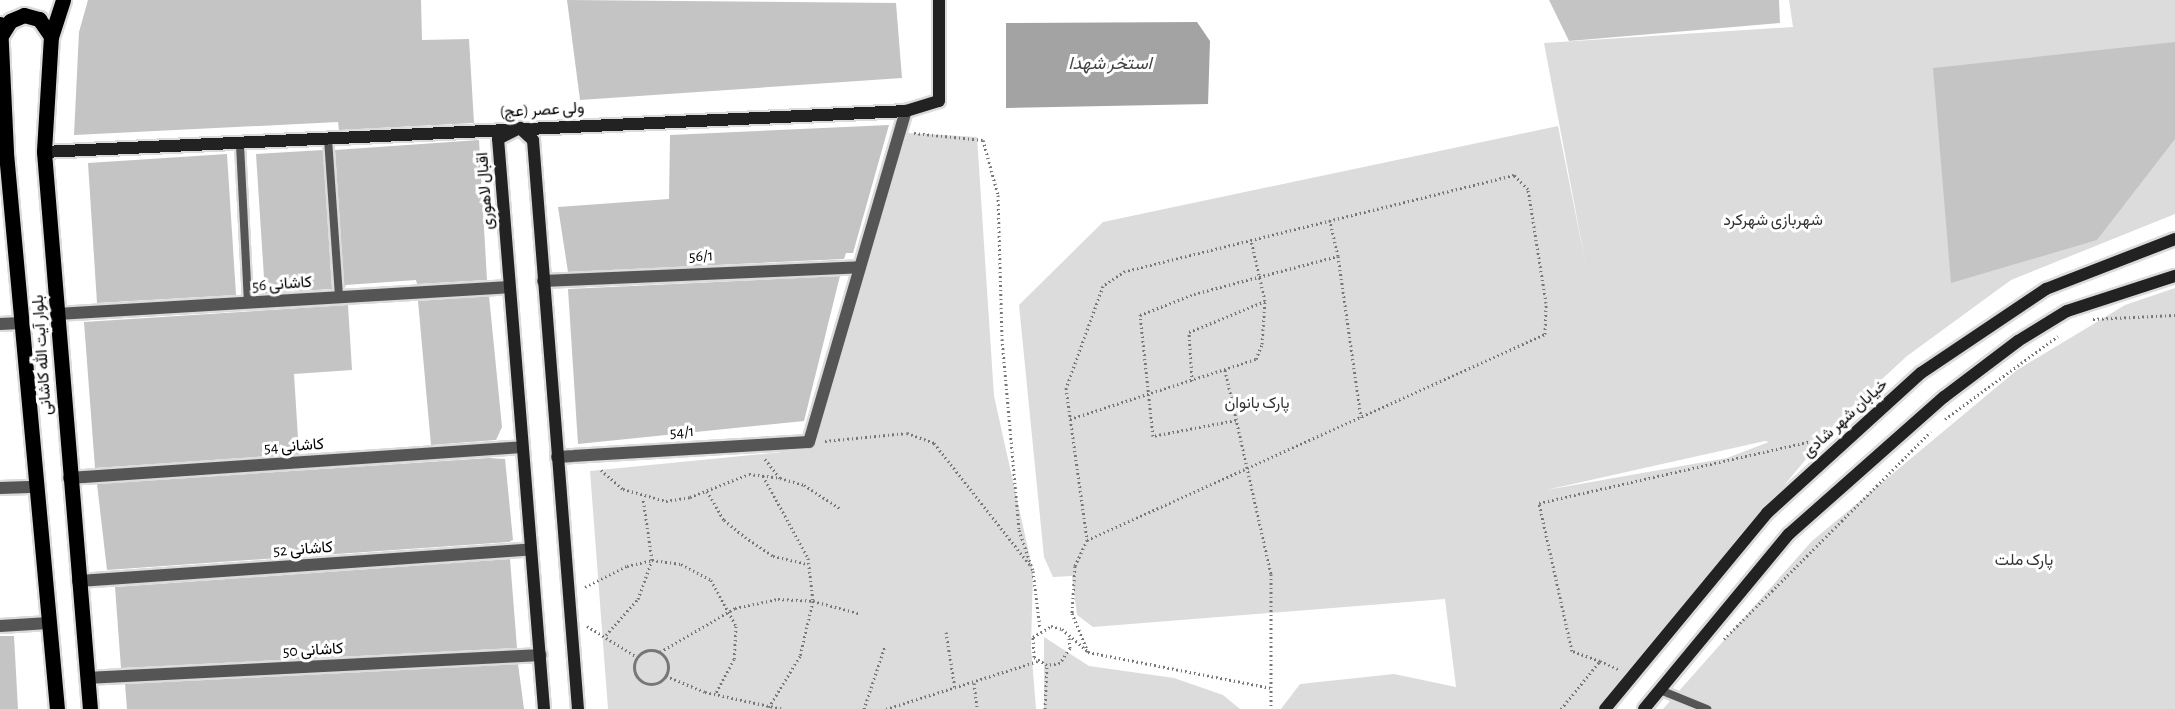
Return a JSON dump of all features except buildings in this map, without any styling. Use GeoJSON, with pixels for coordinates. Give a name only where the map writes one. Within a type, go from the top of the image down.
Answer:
{"type":"FeatureCollection","features":[{"type":"Feature","properties":{"kind":"main road","name":"بلوار آیت الله کاشانی"},"geometry":{"type":"LineString","coordinates":[[63,0],[51,36],[44,152],[69,478],[90,709]]}},
{"type":"Feature","properties":{"kind":"main road","name":"ولی عصر (عج)"},"geometry":{"type":"LineString","coordinates":[[44,152],[240,145],[520,128],[906,111],[939,101],[939,0]]}},
{"type":"Feature","properties":{"kind":"main road"},"geometry":{"type":"LineString","coordinates":[[1,29],[10,21],[24,15],[39,18],[51,36]]}},
{"type":"Feature","properties":{"kind":"main road","name":"بلوار آیت الله کاشانی"},"geometry":{"type":"LineString","coordinates":[[1,29],[3,153],[57,709]]}},
{"type":"Feature","properties":{"kind":"main road"},"geometry":{"type":"LineString","coordinates":[[520,128],[533,140],[578,709]]}},
{"type":"Feature","properties":{"kind":"main road","name":"اقبال لاهوری"},"geometry":{"type":"LineString","coordinates":[[520,128],[498,139],[544,709]]}},
{"type":"Feature","properties":{"kind":"main road","name":"خیابان شهر شادی"},"geometry":{"type":"LineString","coordinates":[[1605,709],[1634,677],[1767,513],[1850,433],[1921,373],[1997,317],[2055,284],[2175,239]]}},
{"type":"Feature","properties":{"kind":"main road"},"geometry":{"type":"LineString","coordinates":[[1644,709],[1789,534],[1944,397],[2018,340],[2067,311],[2175,276]]}},
{"type":"Feature","properties":{"kind":"street"},"geometry":{"type":"LineString","coordinates":[[815,444],[860,267],[906,111]]}},
{"type":"Feature","properties":{"kind":"street","name":"56/1"},"geometry":{"type":"LineString","coordinates":[[543,281],[860,267]]}},
{"type":"Feature","properties":{"kind":"street","name":"کاشانی 56"},"geometry":{"type":"LineString","coordinates":[[57,314],[509,287]]}},
{"type":"Feature","properties":{"kind":"street"},"geometry":{"type":"LineString","coordinates":[[0,324],[21,323]]}},
{"type":"Feature","properties":{"kind":"street","name":"54/1"},"geometry":{"type":"LineString","coordinates":[[557,457],[815,444]]}},
{"type":"Feature","properties":{"kind":"street","name":"کاشانی 54"},"geometry":{"type":"LineString","coordinates":[[69,478],[522,447]]}},
{"type":"Feature","properties":{"kind":"street"},"geometry":{"type":"LineString","coordinates":[[0,488],[36,487]]}},
{"type":"Feature","properties":{"kind":"street","name":"کاشانی 52"},"geometry":{"type":"LineString","coordinates":[[78,581],[531,549]]}},
{"type":"Feature","properties":{"kind":"street"},"geometry":{"type":"LineString","coordinates":[[0,626],[49,623]]}},
{"type":"Feature","properties":{"kind":"street","name":"کاشانی 50"},"geometry":{"type":"LineString","coordinates":[[87,678],[540,655]]}},
{"type":"Feature","properties":{"kind":"lane"},"geometry":{"type":"LineString","coordinates":[[328,139],[339,297]]}},
{"type":"Feature","properties":{"kind":"lane"},"geometry":{"type":"LineString","coordinates":[[240,145],[248,303]]}},
{"type":"Feature","properties":{"kind":"lane"},"geometry":{"type":"LineString","coordinates":[[1660,690],[1707,709]]}},
{"type":"Feature","properties":{"kind":"path"},"geometry":{"type":"LineString","coordinates":[[909,144],[913,133],[983,140],[998,195],[1002,339],[1019,530],[1033,571],[1040,629],[1031,647],[1038,661],[1047,665],[1067,657],[1069,638]]}},
{"type":"Feature","properties":{"kind":"path"},"geometry":{"type":"LineString","coordinates":[[1087,540],[1545,334],[1546,303],[1528,189],[1514,175],[1125,272],[1103,286],[1066,388],[1087,540],[1075,566],[1072,613],[1088,652]]}},
{"type":"Feature","properties":{"kind":"path"},"geometry":{"type":"LineString","coordinates":[[1330,220],[1338,256],[1361,417]]}},
{"type":"Feature","properties":{"kind":"path"},"geometry":{"type":"LineString","coordinates":[[1070,419],[1148,396],[1256,359],[1262,344],[1266,301],[1251,240]]}},
{"type":"Feature","properties":{"kind":"path"},"geometry":{"type":"LineString","coordinates":[[1236,420],[1153,436],[1140,315],[1260,277],[1338,256]]}},
{"type":"Feature","properties":{"kind":"path"},"geometry":{"type":"LineString","coordinates":[[1192,381],[1189,332],[1266,301]]}},
{"type":"Feature","properties":{"kind":"path"},"geometry":{"type":"LineString","coordinates":[[2080,320],[2175,315]]}},
{"type":"Feature","properties":{"kind":"path"},"geometry":{"type":"LineString","coordinates":[[1720,643],[1939,423],[2061,334]]}},
{"type":"Feature","properties":{"kind":"path"},"geometry":{"type":"LineString","coordinates":[[1225,370],[1271,574],[1271,709]]}},
{"type":"Feature","properties":{"kind":"path"},"geometry":{"type":"LineString","coordinates":[[815,444],[823,430]]}},
{"type":"Feature","properties":{"kind":"path"},"geometry":{"type":"LineString","coordinates":[[815,444],[907,433],[934,443],[1033,571]]}},
{"type":"Feature","properties":{"kind":"path"},"geometry":{"type":"LineString","coordinates":[[1634,677],[1572,651],[1539,503],[1755,451],[1850,433]]}},
{"type":"Feature","properties":{"kind":"path"},"geometry":{"type":"LineString","coordinates":[[772,454],[760,454],[780,478]]}},
{"type":"Feature","properties":{"kind":"path"},"geometry":{"type":"LineString","coordinates":[[595,462],[610,480],[643,498],[666,501],[707,491],[749,474],[780,478],[804,485],[841,509]]}},
{"type":"Feature","properties":{"kind":"path"},"geometry":{"type":"LineString","coordinates":[[763,476],[790,519],[808,564],[813,600],[800,656],[769,707]]}},
{"type":"Feature","properties":{"kind":"path"},"geometry":{"type":"LineString","coordinates":[[707,491],[724,520],[745,537],[773,556],[808,564]]}},
{"type":"Feature","properties":{"kind":"path"},"geometry":{"type":"LineString","coordinates":[[606,635],[638,599],[652,560],[643,498]]}},
{"type":"Feature","properties":{"kind":"path"},"geometry":{"type":"LineString","coordinates":[[585,587],[652,560],[681,564],[711,580],[736,626],[734,659],[715,694]]}},
{"type":"Feature","properties":{"kind":"path"},"geometry":{"type":"LineString","coordinates":[[660,652],[669,667],[666,676],[650,684],[642,681],[636,675],[636,657],[643,651],[660,652],[729,611],[778,599],[813,600],[858,613]]}},
{"type":"Feature","properties":{"kind":"path"},"geometry":{"type":"LineString","coordinates":[[570,616],[606,635],[636,657]]}},
{"type":"Feature","properties":{"kind":"path"},"geometry":{"type":"LineString","coordinates":[[1040,629],[1051,626],[1088,652],[1270,688]]}},
{"type":"Feature","properties":{"kind":"path"},"geometry":{"type":"LineString","coordinates":[[946,632],[955,689]]}},
{"type":"Feature","properties":{"kind":"path"},"geometry":{"type":"LineString","coordinates":[[864,709],[885,646]]}},
{"type":"Feature","properties":{"kind":"path"},"geometry":{"type":"LineString","coordinates":[[886,709],[1038,661]]}},
{"type":"Feature","properties":{"kind":"path"},"geometry":{"type":"LineString","coordinates":[[1561,709],[1600,661]]}},
{"type":"Feature","properties":{"kind":"path"},"geometry":{"type":"LineString","coordinates":[[1045,709],[1047,665]]}},
{"type":"Feature","properties":{"kind":"path"},"geometry":{"type":"LineString","coordinates":[[666,676],[715,694],[783,709]]}},
{"type":"Feature","properties":{"kind":"path"},"geometry":{"type":"LineString","coordinates":[[974,683],[977,709]]}},
{"type":"Feature","properties":{"kind":"green space"},"geometry":{"type":"Polygon","coordinates":[[[1789,0],[2175,0],[2175,214],[2011,280],[1907,356],[1841,417],[1598,709],[1281,709],[1300,684],[1394,674],[1456,687],[1445,599],[1093,627],[1077,615],[1072,576],[1053,577],[1044,557],[1019,305],[1103,222],[1558,126],[1586,266],[1544,43],[1793,27],[1789,0]],[[1765,441],[1546,490],[1727,458],[1769,442],[1765,441]]]}},
{"type":"Feature","properties":{"kind":"green space"},"geometry":{"type":"Polygon","coordinates":[[[908,133],[977,137],[994,396],[1033,571],[1031,647],[1036,709],[608,709],[590,471],[812,449],[908,133]]]}},
{"type":"Feature","properties":{"kind":"green space","name":"پارک ملت"},"geometry":{"type":"Polygon","coordinates":[[[2175,288],[2175,709],[1663,709],[1812,541],[2017,370],[2125,305],[2175,288]]]}},
{"type":"Feature","properties":{"kind":"green space"},"geometry":{"type":"Polygon","coordinates":[[[1044,637],[1089,666],[1174,678],[1223,695],[1240,709],[1044,709],[1044,637]]]}},
{"type":"Feature","properties":{"kind":"water","name":"استخر شهدا"},"geometry":{"type":"Polygon","coordinates":[[[1197,22],[1210,41],[1208,104],[1006,108],[1006,23],[1197,22]]]}},
{"type":"Feature","properties":{"kind":"park label","name":"شهربازی شهرکرد"},"geometry":{"type":"Point","coordinates":[1773,220]}},
{"type":"Feature","properties":{"kind":"park label","name":"پارک بانوان"},"geometry":{"type":"Point","coordinates":[1257,403]}}]}
